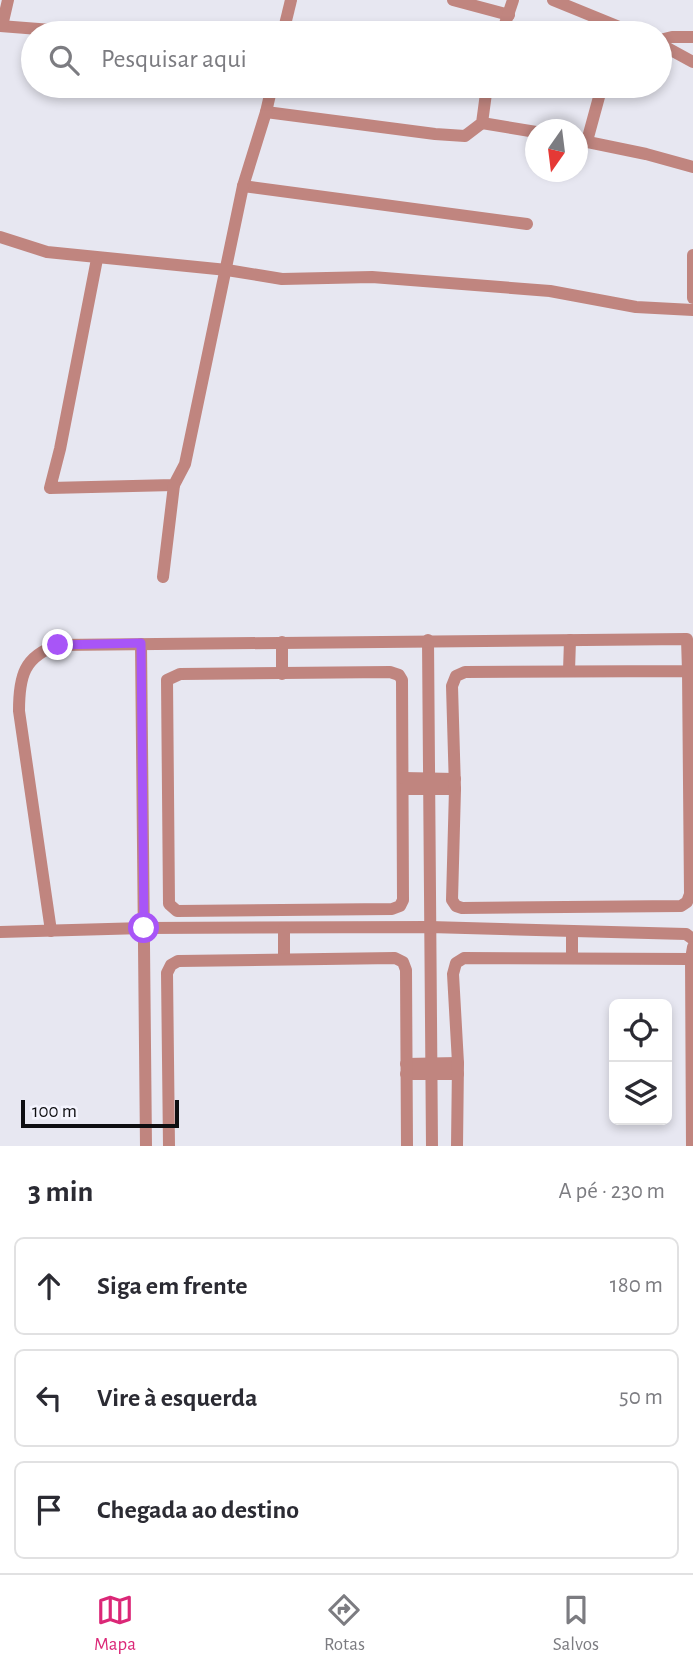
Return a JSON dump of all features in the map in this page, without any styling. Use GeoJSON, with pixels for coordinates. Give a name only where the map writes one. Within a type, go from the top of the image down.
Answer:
{"type":"FeatureCollection","features":[{"type":"Feature","properties":{"kind":"street"},"geometry":{"type":"LineString","coordinates":[[8,0],[1,26],[21,28]]}},
{"type":"Feature","properties":{"kind":"street"},"geometry":{"type":"LineString","coordinates":[[287,21],[291,0]]}},
{"type":"Feature","properties":{"kind":"street"},"geometry":{"type":"LineString","coordinates":[[453,0],[509,15]]}},
{"type":"Feature","properties":{"kind":"street"},"geometry":{"type":"LineString","coordinates":[[507,21],[513,0]]}},
{"type":"Feature","properties":{"kind":"street"},"geometry":{"type":"LineString","coordinates":[[553,0],[598,21]]}},
{"type":"Feature","properties":{"kind":"street"},"geometry":{"type":"LineString","coordinates":[[672,37],[693,37]]}},
{"type":"Feature","properties":{"kind":"street"},"geometry":{"type":"LineString","coordinates":[[672,49],[693,62]]}},
{"type":"Feature","properties":{"kind":"street"},"geometry":{"type":"LineString","coordinates":[[163,577],[174,485],[185,464],[243,186],[269,98]]}},
{"type":"Feature","properties":{"kind":"street"},"geometry":{"type":"LineString","coordinates":[[482,123],[484,98]]}},
{"type":"Feature","properties":{"kind":"street"},"geometry":{"type":"LineString","coordinates":[[588,124],[598,98]]}},
{"type":"Feature","properties":{"kind":"street"},"geometry":{"type":"LineString","coordinates":[[266,113],[435,134],[465,135],[482,123],[525,130]]}},
{"type":"Feature","properties":{"kind":"street"},"geometry":{"type":"LineString","coordinates":[[588,141],[693,167]]}},
{"type":"Feature","properties":{"kind":"street"},"geometry":{"type":"LineString","coordinates":[[243,186],[527,224]]}},
{"type":"Feature","properties":{"kind":"street"},"geometry":{"type":"LineString","coordinates":[[0,237],[47,252],[227,270],[282,279],[372,277],[550,291],[636,307],[693,310]]}},
{"type":"Feature","properties":{"kind":"street"},"geometry":{"type":"LineString","coordinates":[[693,255],[693,298]]}},
{"type":"Feature","properties":{"kind":"street"},"geometry":{"type":"LineString","coordinates":[[97,259],[50,488],[174,485]]}},
{"type":"Feature","properties":{"kind":"street"},"geometry":{"type":"LineString","coordinates":[[51,930],[19,711],[19,688],[26,666],[40,651],[58,645],[141,643],[690,639],[690,894],[687,902],[681,906],[462,908],[456,906],[452,900],[455,784],[452,686],[456,676],[465,672],[688,671]]}},
{"type":"Feature","properties":{"kind":"street"},"geometry":{"type":"LineString","coordinates":[[428,640],[432,1146]]}},
{"type":"Feature","properties":{"kind":"street"},"geometry":{"type":"LineString","coordinates":[[569,671],[570,640]]}},
{"type":"Feature","properties":{"kind":"street"},"geometry":{"type":"LineString","coordinates":[[282,642],[282,674]]}},
{"type":"Feature","properties":{"kind":"street"},"geometry":{"type":"LineString","coordinates":[[141,643],[146,1146]]}},
{"type":"Feature","properties":{"kind":"street"},"geometry":{"type":"LineString","coordinates":[[390,672],[399,675],[402,680],[403,783],[403,900],[400,906],[393,909],[177,911],[169,904],[167,680],[180,674],[390,672]]}},
{"type":"Feature","properties":{"kind":"street"},"geometry":{"type":"LineString","coordinates":[[403,783],[455,784]]}},
{"type":"Feature","properties":{"kind":"street"},"geometry":{"type":"LineString","coordinates":[[0,932],[144,928],[430,927],[686,934],[693,939]]}},
{"type":"Feature","properties":{"kind":"street"},"geometry":{"type":"LineString","coordinates":[[284,928],[284,959]]}},
{"type":"Feature","properties":{"kind":"street"},"geometry":{"type":"LineString","coordinates":[[572,931],[572,958]]}},
{"type":"Feature","properties":{"kind":"street"},"geometry":{"type":"LineString","coordinates":[[457,1146],[458,1069],[453,974],[456,963],[464,958],[572,958],[692,953],[692,1146]]}},
{"type":"Feature","properties":{"kind":"street"},"geometry":{"type":"LineString","coordinates":[[169,1146],[167,973],[171,965],[178,961],[395,958],[403,962],[406,970],[407,1146]]}},
{"type":"Feature","properties":{"kind":"street"},"geometry":{"type":"LineString","coordinates":[[406,1069],[458,1069]]}},
{"type":"Feature","properties":{"kind":"route"},"geometry":{"type":"LineString","coordinates":[[58,645],[141,643],[144,928]]}}]}
